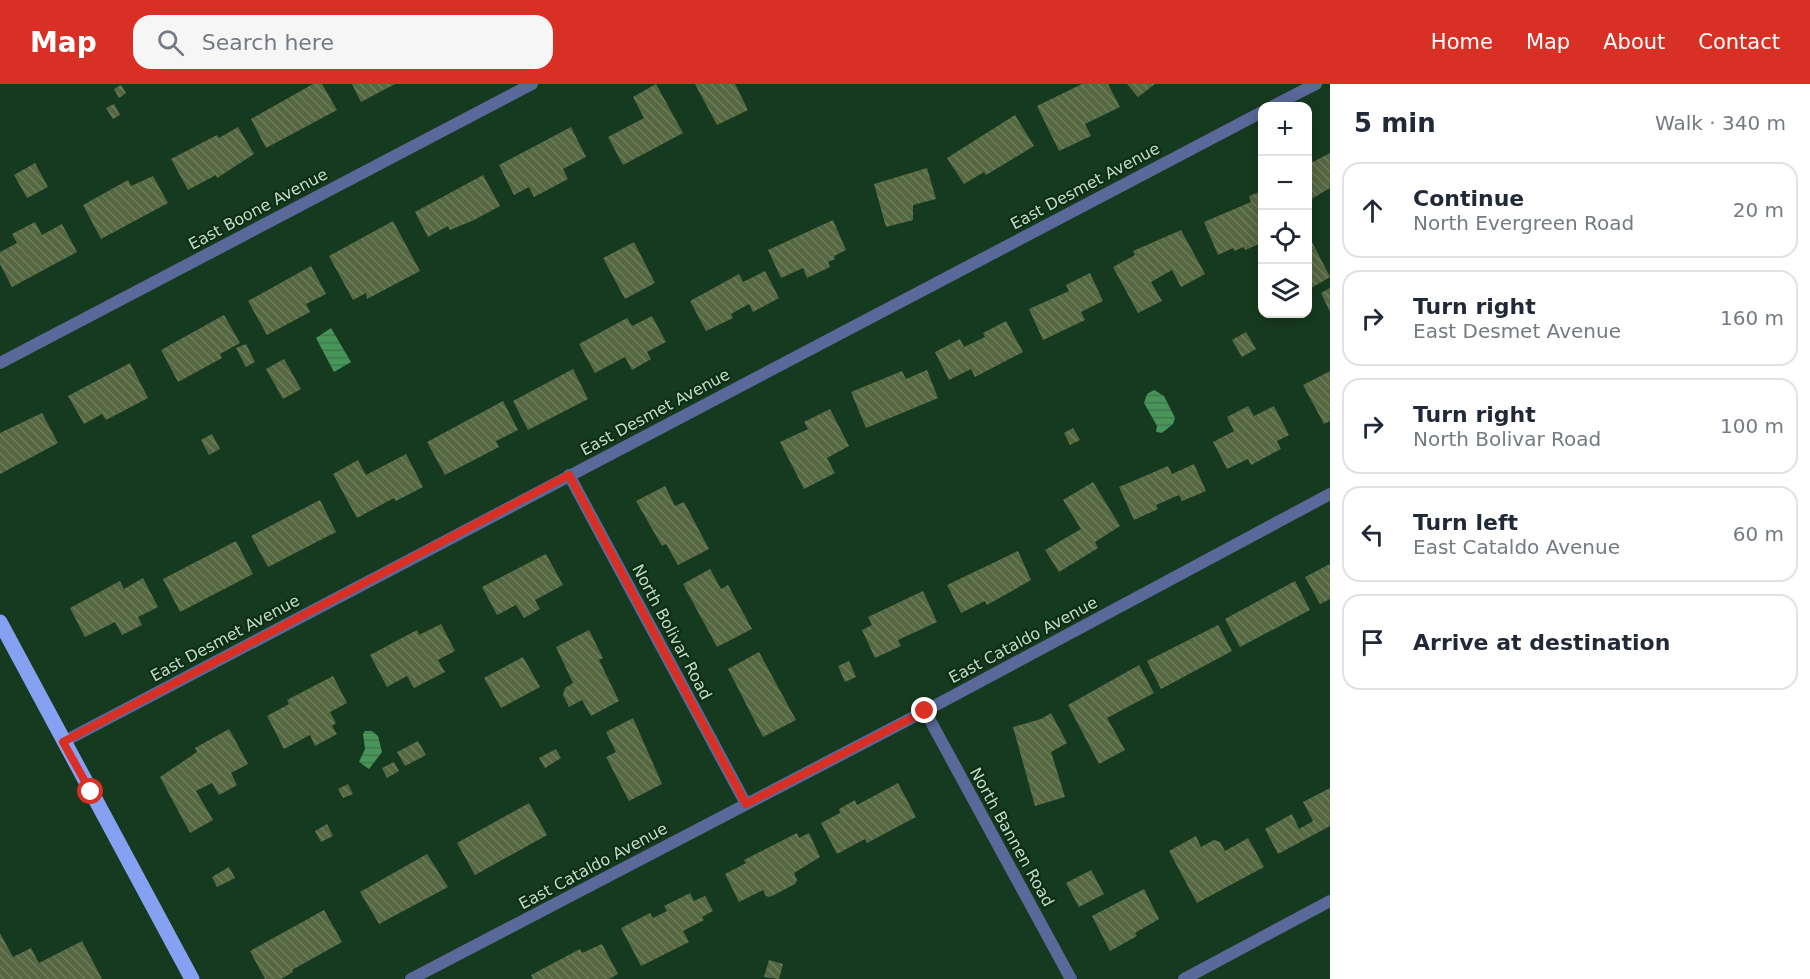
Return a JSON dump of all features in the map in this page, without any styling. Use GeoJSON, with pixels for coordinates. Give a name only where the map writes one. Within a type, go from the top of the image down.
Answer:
{"type":"FeatureCollection","features":[{"type":"Feature","properties":{"kind":"main road"},"geometry":{"type":"LineString","coordinates":[[0,622],[192,979]]}},
{"type":"Feature","properties":{"kind":"street","name":"East Boone Avenue"},"geometry":{"type":"LineString","coordinates":[[0,363],[532,84]]}},
{"type":"Feature","properties":{"kind":"street"},"geometry":{"type":"LineString","coordinates":[[1281,102],[1316,84]]}},
{"type":"Feature","properties":{"kind":"street","name":"East Desmet Avenue"},"geometry":{"type":"LineString","coordinates":[[63,742],[1258,115]]}},
{"type":"Feature","properties":{"kind":"street","name":"North Bolivar Road"},"geometry":{"type":"LineString","coordinates":[[569,475],[746,804]]}},
{"type":"Feature","properties":{"kind":"street","name":"East Cataldo Avenue"},"geometry":{"type":"LineString","coordinates":[[411,979],[925,711],[1330,494]]}},
{"type":"Feature","properties":{"kind":"street","name":"North Bannen Road"},"geometry":{"type":"LineString","coordinates":[[925,711],[1071,979]]}},
{"type":"Feature","properties":{"kind":"street"},"geometry":{"type":"LineString","coordinates":[[1184,979],[1330,901]]}},
{"type":"Feature","properties":{"kind":"shaded area"},"geometry":{"type":"Polygon","coordinates":[[[331,328],[351,362],[334,372],[316,338],[331,328]]]}},
{"type":"Feature","properties":{"kind":"shaded area"},"geometry":{"type":"Polygon","coordinates":[[[1154,390],[1164,396],[1175,418],[1173,424],[1162,433],[1156,432],[1157,426],[1144,403],[1147,394],[1154,390]]]}},
{"type":"Feature","properties":{"kind":"shaded area"},"geometry":{"type":"Polygon","coordinates":[[[365,731],[372,731],[378,736],[382,752],[369,769],[359,762],[365,749],[363,734],[365,731]]]}},
{"type":"Feature","properties":{"kind":"building"},"geometry":{"type":"Polygon","coordinates":[[[313,84],[322,84],[337,110],[266,148],[251,119],[313,84]]]}},
{"type":"Feature","properties":{"kind":"building"},"geometry":{"type":"Polygon","coordinates":[[[352,84],[395,84],[361,102],[352,84]]]}},
{"type":"Feature","properties":{"kind":"building"},"geometry":{"type":"Polygon","coordinates":[[[656,84],[683,133],[623,165],[608,137],[644,118],[633,97],[656,84]]]}},
{"type":"Feature","properties":{"kind":"building"},"geometry":{"type":"Polygon","coordinates":[[[695,84],[735,84],[748,110],[717,125],[695,84]]]}},
{"type":"Feature","properties":{"kind":"building"},"geometry":{"type":"Polygon","coordinates":[[[1082,84],[1108,84],[1120,107],[1085,124],[1091,136],[1059,151],[1037,106],[1082,84]]]}},
{"type":"Feature","properties":{"kind":"building"},"geometry":{"type":"Polygon","coordinates":[[[1127,84],[1155,84],[1138,97],[1127,84]]]}},
{"type":"Feature","properties":{"kind":"building"},"geometry":{"type":"Polygon","coordinates":[[[121,85],[126,93],[119,98],[114,89],[121,85]]]}},
{"type":"Feature","properties":{"kind":"building"},"geometry":{"type":"Polygon","coordinates":[[[114,104],[120,115],[113,119],[106,108],[114,104]]]}},
{"type":"Feature","properties":{"kind":"building"},"geometry":{"type":"Polygon","coordinates":[[[1015,115],[1034,146],[986,175],[984,172],[964,184],[947,158],[1015,115]]]}},
{"type":"Feature","properties":{"kind":"building"},"geometry":{"type":"Polygon","coordinates":[[[238,127],[254,154],[217,178],[216,175],[188,190],[171,159],[217,135],[219,138],[238,127]]]}},
{"type":"Feature","properties":{"kind":"building"},"geometry":{"type":"Polygon","coordinates":[[[571,127],[586,157],[563,169],[568,179],[534,197],[529,187],[514,195],[499,165],[571,127]]]}},
{"type":"Feature","properties":{"kind":"building"},"geometry":{"type":"Polygon","coordinates":[[[1330,153],[1330,188],[1312,199],[1312,160],[1313,162],[1330,153]]]}},
{"type":"Feature","properties":{"kind":"building"},"geometry":{"type":"Polygon","coordinates":[[[35,163],[48,187],[27,198],[14,175],[35,163]]]}},
{"type":"Feature","properties":{"kind":"building"},"geometry":{"type":"Polygon","coordinates":[[[927,168],[936,199],[913,205],[913,220],[886,227],[874,184],[927,168]]]}},
{"type":"Feature","properties":{"kind":"building"},"geometry":{"type":"Polygon","coordinates":[[[483,175],[500,206],[474,220],[450,230],[448,226],[428,237],[415,212],[483,175]]]}},
{"type":"Feature","properties":{"kind":"building"},"geometry":{"type":"Polygon","coordinates":[[[153,176],[168,203],[101,239],[83,205],[128,180],[131,186],[153,176]]]}},
{"type":"Feature","properties":{"kind":"building"},"geometry":{"type":"Polygon","coordinates":[[[1258,193],[1258,245],[1245,250],[1244,247],[1234,251],[1233,248],[1218,255],[1204,222],[1251,202],[1249,196],[1258,193]]]}},
{"type":"Feature","properties":{"kind":"building"},"geometry":{"type":"Polygon","coordinates":[[[833,220],[846,250],[828,262],[830,267],[807,278],[803,268],[781,278],[768,250],[833,220]]]}},
{"type":"Feature","properties":{"kind":"building"},"geometry":{"type":"Polygon","coordinates":[[[393,221],[420,271],[367,299],[366,293],[353,300],[329,256],[393,221]]]}},
{"type":"Feature","properties":{"kind":"building"},"geometry":{"type":"Polygon","coordinates":[[[35,222],[42,235],[62,224],[77,252],[12,287],[0,264],[0,252],[17,243],[12,234],[35,222]]]}},
{"type":"Feature","properties":{"kind":"building"},"geometry":{"type":"Polygon","coordinates":[[[1181,230],[1205,274],[1181,287],[1172,270],[1151,282],[1162,301],[1138,313],[1113,267],[1135,255],[1133,251],[1181,230]]]}},
{"type":"Feature","properties":{"kind":"building"},"geometry":{"type":"Polygon","coordinates":[[[634,242],[655,283],[625,299],[603,258],[634,242]]]}},
{"type":"Feature","properties":{"kind":"building"},"geometry":{"type":"Polygon","coordinates":[[[1312,242],[1330,277],[1312,288],[1312,242]]]}},
{"type":"Feature","properties":{"kind":"building"},"geometry":{"type":"Polygon","coordinates":[[[311,266],[326,294],[306,304],[310,312],[267,335],[248,301],[311,266]]]}},
{"type":"Feature","properties":{"kind":"building"},"geometry":{"type":"Polygon","coordinates":[[[765,271],[779,298],[753,312],[749,304],[731,314],[733,318],[706,331],[690,301],[739,274],[743,282],[765,271]]]}},
{"type":"Feature","properties":{"kind":"building"},"geometry":{"type":"Polygon","coordinates":[[[1090,273],[1103,301],[1081,312],[1085,320],[1043,340],[1029,309],[1069,291],[1066,285],[1090,273]]]}},
{"type":"Feature","properties":{"kind":"building"},"geometry":{"type":"Polygon","coordinates":[[[1330,288],[1330,312],[1321,293],[1330,288]]]}},
{"type":"Feature","properties":{"kind":"building"},"geometry":{"type":"Polygon","coordinates":[[[224,315],[240,343],[220,354],[222,358],[178,382],[161,350],[224,315]]]}},
{"type":"Feature","properties":{"kind":"building"},"geometry":{"type":"Polygon","coordinates":[[[652,316],[666,342],[647,352],[651,359],[632,370],[625,357],[595,373],[579,344],[627,318],[632,326],[652,316]]]}},
{"type":"Feature","properties":{"kind":"building"},"geometry":{"type":"Polygon","coordinates":[[[1006,321],[1023,352],[975,377],[971,369],[949,380],[935,352],[960,339],[964,347],[985,337],[983,333],[1006,321]]]}},
{"type":"Feature","properties":{"kind":"building"},"geometry":{"type":"Polygon","coordinates":[[[1246,332],[1256,349],[1242,357],[1232,340],[1246,332]]]}},
{"type":"Feature","properties":{"kind":"building"},"geometry":{"type":"Polygon","coordinates":[[[246,344],[255,362],[246,367],[236,348],[246,344]]]}},
{"type":"Feature","properties":{"kind":"building"},"geometry":{"type":"Polygon","coordinates":[[[284,359],[301,389],[283,399],[266,369],[284,359]]]}},
{"type":"Feature","properties":{"kind":"building"},"geometry":{"type":"Polygon","coordinates":[[[130,363],[148,398],[106,420],[102,414],[84,424],[68,396],[130,363]]]}},
{"type":"Feature","properties":{"kind":"building"},"geometry":{"type":"Polygon","coordinates":[[[573,369],[588,399],[528,430],[513,401],[573,369]]]}},
{"type":"Feature","properties":{"kind":"building"},"geometry":{"type":"Polygon","coordinates":[[[927,370],[938,398],[866,428],[851,392],[902,371],[906,379],[927,370]]]}},
{"type":"Feature","properties":{"kind":"building"},"geometry":{"type":"Polygon","coordinates":[[[1330,371],[1330,421],[1324,424],[1303,385],[1330,371]]]}},
{"type":"Feature","properties":{"kind":"building"},"geometry":{"type":"Polygon","coordinates":[[[503,401],[518,430],[496,441],[499,447],[445,475],[427,442],[503,401]]]}},
{"type":"Feature","properties":{"kind":"building"},"geometry":{"type":"Polygon","coordinates":[[[1248,406],[1254,416],[1274,406],[1289,435],[1277,441],[1281,449],[1251,465],[1248,459],[1227,469],[1213,442],[1234,431],[1227,417],[1248,406]]]}},
{"type":"Feature","properties":{"kind":"building"},"geometry":{"type":"Polygon","coordinates":[[[830,409],[849,446],[827,458],[835,473],[804,489],[780,442],[808,429],[804,422],[830,409]]]}},
{"type":"Feature","properties":{"kind":"building"},"geometry":{"type":"Polygon","coordinates":[[[42,413],[58,443],[0,474],[0,433],[42,413]]]}},
{"type":"Feature","properties":{"kind":"building"},"geometry":{"type":"Polygon","coordinates":[[[1073,428],[1080,440],[1070,445],[1064,433],[1073,428]]]}},
{"type":"Feature","properties":{"kind":"building"},"geometry":{"type":"Polygon","coordinates":[[[212,434],[220,449],[209,455],[201,440],[212,434]]]}},
{"type":"Feature","properties":{"kind":"building"},"geometry":{"type":"Polygon","coordinates":[[[406,454],[423,487],[396,501],[394,498],[357,518],[333,474],[358,460],[366,475],[406,454]]]}},
{"type":"Feature","properties":{"kind":"building"},"geometry":{"type":"Polygon","coordinates":[[[1194,464],[1206,491],[1182,501],[1179,495],[1156,505],[1158,509],[1134,520],[1119,487],[1168,466],[1172,474],[1194,464]]]}},
{"type":"Feature","properties":{"kind":"building"},"geometry":{"type":"Polygon","coordinates":[[[1093,482],[1120,526],[1095,542],[1098,548],[1059,572],[1045,550],[1081,529],[1063,500],[1093,482]]]}},
{"type":"Feature","properties":{"kind":"building"},"geometry":{"type":"Polygon","coordinates":[[[665,486],[675,506],[684,502],[709,549],[678,565],[666,544],[662,546],[636,501],[665,486]]]}},
{"type":"Feature","properties":{"kind":"building"},"geometry":{"type":"Polygon","coordinates":[[[320,500],[336,532],[268,567],[251,536],[320,500]]]}},
{"type":"Feature","properties":{"kind":"building"},"geometry":{"type":"Polygon","coordinates":[[[236,541],[253,574],[180,612],[163,579],[236,541]]]}},
{"type":"Feature","properties":{"kind":"building"},"geometry":{"type":"Polygon","coordinates":[[[1018,551],[1031,580],[987,605],[985,601],[961,613],[947,585],[1018,551]]]}},
{"type":"Feature","properties":{"kind":"building"},"geometry":{"type":"Polygon","coordinates":[[[546,554],[563,585],[535,600],[540,609],[524,618],[516,605],[497,615],[482,587],[546,554]]]}},
{"type":"Feature","properties":{"kind":"building"},"geometry":{"type":"Polygon","coordinates":[[[1330,564],[1330,599],[1320,604],[1305,577],[1330,564]]]}},
{"type":"Feature","properties":{"kind":"building"},"geometry":{"type":"Polygon","coordinates":[[[710,569],[721,589],[728,585],[752,629],[717,647],[683,584],[710,569]]]}},
{"type":"Feature","properties":{"kind":"building"},"geometry":{"type":"Polygon","coordinates":[[[143,578],[158,607],[138,617],[142,625],[122,635],[115,622],[85,637],[70,608],[120,581],[124,589],[143,578]]]}},
{"type":"Feature","properties":{"kind":"building"},"geometry":{"type":"Polygon","coordinates":[[[1295,581],[1310,610],[1240,647],[1225,619],[1295,581]]]}},
{"type":"Feature","properties":{"kind":"building"},"geometry":{"type":"Polygon","coordinates":[[[923,591],[937,622],[898,640],[901,646],[875,658],[862,630],[872,625],[868,617],[923,591]]]}},
{"type":"Feature","properties":{"kind":"building"},"geometry":{"type":"Polygon","coordinates":[[[441,624],[455,651],[438,660],[445,672],[414,688],[407,676],[387,687],[370,655],[417,630],[419,635],[441,624]]]}},
{"type":"Feature","properties":{"kind":"building"},"geometry":{"type":"Polygon","coordinates":[[[1218,625],[1232,651],[1161,689],[1147,661],[1218,625]]]}},
{"type":"Feature","properties":{"kind":"building"},"geometry":{"type":"Polygon","coordinates":[[[589,630],[603,658],[599,660],[619,701],[591,716],[582,700],[569,707],[563,695],[565,688],[573,683],[556,647],[589,630]]]}},
{"type":"Feature","properties":{"kind":"building"},"geometry":{"type":"Polygon","coordinates":[[[759,652],[796,720],[763,737],[728,669],[759,652]]]}},
{"type":"Feature","properties":{"kind":"building"},"geometry":{"type":"Polygon","coordinates":[[[523,657],[540,687],[501,708],[484,678],[523,657]]]}},
{"type":"Feature","properties":{"kind":"building"},"geometry":{"type":"Polygon","coordinates":[[[849,661],[856,677],[845,682],[838,666],[849,661]]]}},
{"type":"Feature","properties":{"kind":"building"},"geometry":{"type":"Polygon","coordinates":[[[1139,665],[1154,693],[1107,718],[1125,750],[1099,764],[1068,705],[1139,665]]]}},
{"type":"Feature","properties":{"kind":"building"},"geometry":{"type":"Polygon","coordinates":[[[333,676],[347,703],[330,712],[336,723],[332,726],[337,734],[315,746],[310,735],[284,749],[267,716],[289,704],[287,700],[333,676]]]}},
{"type":"Feature","properties":{"kind":"building"},"geometry":{"type":"Polygon","coordinates":[[[1051,713],[1067,743],[1051,752],[1065,797],[1035,806],[1013,727],[1041,719],[1051,713]]]}},
{"type":"Feature","properties":{"kind":"building"},"geometry":{"type":"Polygon","coordinates":[[[633,718],[662,784],[629,801],[606,757],[616,752],[606,732],[633,718]]]}},
{"type":"Feature","properties":{"kind":"building"},"geometry":{"type":"Polygon","coordinates":[[[229,729],[248,764],[231,773],[237,785],[219,795],[212,783],[196,791],[213,820],[190,833],[160,777],[197,752],[195,748],[229,729]]]}},
{"type":"Feature","properties":{"kind":"building"},"geometry":{"type":"Polygon","coordinates":[[[418,741],[426,755],[405,766],[397,752],[418,741]]]}},
{"type":"Feature","properties":{"kind":"building"},"geometry":{"type":"Polygon","coordinates":[[[556,749],[561,758],[545,768],[539,758],[556,749]]]}},
{"type":"Feature","properties":{"kind":"building"},"geometry":{"type":"Polygon","coordinates":[[[394,762],[399,771],[387,778],[382,768],[394,762]]]}},
{"type":"Feature","properties":{"kind":"building"},"geometry":{"type":"Polygon","coordinates":[[[898,783],[916,817],[867,843],[865,839],[837,854],[821,823],[840,813],[839,809],[855,800],[857,805],[898,783]]]}},
{"type":"Feature","properties":{"kind":"building"},"geometry":{"type":"Polygon","coordinates":[[[348,784],[353,794],[343,798],[338,789],[348,784]]]}},
{"type":"Feature","properties":{"kind":"building"},"geometry":{"type":"Polygon","coordinates":[[[1330,788],[1330,826],[1278,854],[1265,829],[1292,814],[1299,829],[1313,821],[1303,802],[1330,788]]]}},
{"type":"Feature","properties":{"kind":"building"},"geometry":{"type":"Polygon","coordinates":[[[529,803],[547,835],[475,875],[457,843],[529,803]]]}},
{"type":"Feature","properties":{"kind":"building"},"geometry":{"type":"Polygon","coordinates":[[[327,824],[333,836],[321,842],[315,831],[327,824]]]}},
{"type":"Feature","properties":{"kind":"building"},"geometry":{"type":"Polygon","coordinates":[[[797,833],[799,838],[809,833],[820,857],[794,873],[797,880],[795,884],[770,897],[766,896],[763,890],[739,902],[725,874],[746,863],[744,860],[797,833]]]}},
{"type":"Feature","properties":{"kind":"building"},"geometry":{"type":"Polygon","coordinates":[[[1196,836],[1201,847],[1214,840],[1220,842],[1225,851],[1248,838],[1264,867],[1197,903],[1169,851],[1196,836]]]}},
{"type":"Feature","properties":{"kind":"building"},"geometry":{"type":"Polygon","coordinates":[[[427,854],[448,887],[379,924],[360,892],[427,854]]]}},
{"type":"Feature","properties":{"kind":"building"},"geometry":{"type":"Polygon","coordinates":[[[229,867],[235,878],[217,887],[212,877],[229,867]]]}},
{"type":"Feature","properties":{"kind":"building"},"geometry":{"type":"Polygon","coordinates":[[[1091,870],[1104,894],[1079,907],[1066,883],[1091,870]]]}},
{"type":"Feature","properties":{"kind":"building"},"geometry":{"type":"Polygon","coordinates":[[[1144,889],[1159,919],[1135,933],[1137,936],[1110,951],[1092,916],[1144,889]]]}},
{"type":"Feature","properties":{"kind":"building"},"geometry":{"type":"Polygon","coordinates":[[[690,893],[694,901],[705,896],[713,911],[702,917],[704,920],[683,931],[689,942],[641,966],[621,928],[650,913],[653,918],[667,911],[664,906],[690,893]]]}},
{"type":"Feature","properties":{"kind":"building"},"geometry":{"type":"Polygon","coordinates":[[[324,910],[342,942],[292,970],[293,972],[281,979],[265,979],[250,951],[324,910]]]}},
{"type":"Feature","properties":{"kind":"building"},"geometry":{"type":"Polygon","coordinates":[[[0,933],[13,957],[31,948],[39,963],[82,941],[102,979],[0,979],[0,933]]]}},
{"type":"Feature","properties":{"kind":"building"},"geometry":{"type":"Polygon","coordinates":[[[602,944],[618,974],[609,979],[533,979],[531,975],[580,949],[582,953],[602,944]]]}},
{"type":"Feature","properties":{"kind":"building"},"geometry":{"type":"Polygon","coordinates":[[[769,960],[783,964],[779,979],[764,977],[769,960]]]}},
{"type":"Feature","properties":{"kind":"route"},"geometry":{"type":"LineString","coordinates":[[91,792],[63,742],[569,475],[746,804],[925,711]]}}]}
